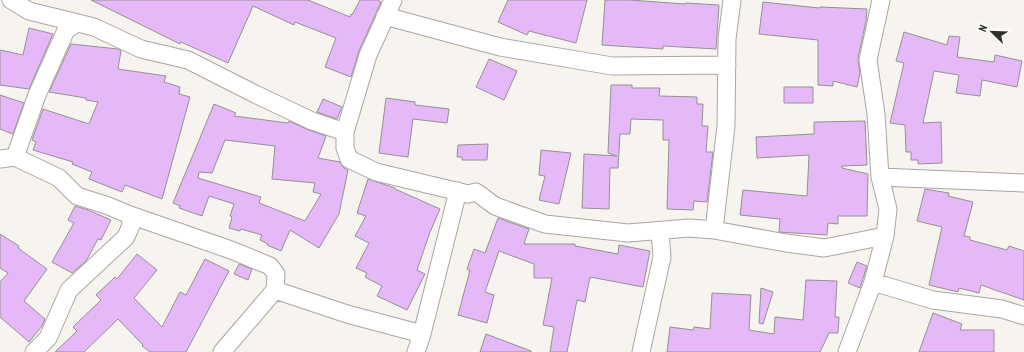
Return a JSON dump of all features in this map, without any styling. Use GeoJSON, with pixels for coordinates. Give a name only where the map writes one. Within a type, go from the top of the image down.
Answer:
{"type":"FeatureCollection","features":[{"type":"Feature","properties":{"kind":"street"},"geometry":{"type":"LineString","coordinates":[[11,0],[29,11],[94,27],[140,49],[188,60],[255,94],[312,120],[346,132]]}},
{"type":"Feature","properties":{"kind":"street"},"geometry":{"type":"LineString","coordinates":[[393,0],[368,55],[346,132],[345,148],[349,159],[355,162],[376,172],[468,194],[476,192],[495,206],[545,224],[628,233],[689,228],[714,230],[786,243],[824,248],[885,236]]}},
{"type":"Feature","properties":{"kind":"street"},"geometry":{"type":"LineString","coordinates":[[714,230],[726,126],[727,39],[732,0]]}},
{"type":"Feature","properties":{"kind":"street"},"geometry":{"type":"LineString","coordinates":[[847,352],[873,282],[885,236],[888,209],[880,176],[876,114],[868,60],[881,0]]}},
{"type":"Feature","properties":{"kind":"street"},"geometry":{"type":"LineString","coordinates":[[385,16],[500,47],[612,66],[727,65]]}},
{"type":"Feature","properties":{"kind":"street"},"geometry":{"type":"LineString","coordinates":[[78,23],[66,30],[7,158],[59,178],[77,196],[106,205],[270,266],[276,274],[275,290],[222,352]]}},
{"type":"Feature","properties":{"kind":"street"},"geometry":{"type":"LineString","coordinates":[[880,176],[1024,183]]}},
{"type":"Feature","properties":{"kind":"street"},"geometry":{"type":"LineString","coordinates":[[416,352],[422,334],[458,191]]}},
{"type":"Feature","properties":{"kind":"street"},"geometry":{"type":"LineString","coordinates":[[34,352],[48,338],[69,290],[126,237],[131,225],[130,215]]}},
{"type":"Feature","properties":{"kind":"street"},"geometry":{"type":"LineString","coordinates":[[641,352],[662,257],[660,231]]}},
{"type":"Feature","properties":{"kind":"street"},"geometry":{"type":"LineString","coordinates":[[873,282],[933,300],[1002,309],[1024,316]]}},
{"type":"Feature","properties":{"kind":"street"},"geometry":{"type":"LineString","coordinates":[[275,290],[347,314],[422,334]]}},
{"type":"Feature","properties":{"kind":"building"},"geometry":{"type":"Polygon","coordinates":[[[91,0],[308,0],[350,17],[360,0],[378,0],[381,2],[359,51],[351,77],[325,67],[336,38],[295,22],[294,25],[253,6],[228,63],[181,42],[180,44],[91,0]]]}},
{"type":"Feature","properties":{"kind":"building"},"geometry":{"type":"Polygon","coordinates":[[[508,0],[587,0],[576,43],[529,31],[527,35],[498,22],[508,0]]]}},
{"type":"Feature","properties":{"kind":"building"},"geometry":{"type":"Polygon","coordinates":[[[605,0],[719,5],[716,49],[663,46],[663,49],[602,45],[605,0]]]}},
{"type":"Feature","properties":{"kind":"building"},"geometry":{"type":"Polygon","coordinates":[[[763,2],[819,8],[867,9],[858,58],[860,73],[857,87],[833,81],[833,86],[818,85],[818,40],[759,34],[763,2]]]}},
{"type":"Feature","properties":{"kind":"building"},"geometry":{"type":"Polygon","coordinates":[[[29,28],[53,34],[29,89],[0,85],[0,50],[23,55],[29,28]]]}},
{"type":"Feature","properties":{"kind":"building"},"geometry":{"type":"Polygon","coordinates":[[[904,32],[947,45],[949,36],[960,37],[957,57],[994,62],[995,55],[1022,61],[1017,87],[982,80],[980,96],[956,93],[959,75],[934,71],[923,123],[941,122],[942,163],[918,164],[918,160],[911,160],[911,152],[906,152],[905,125],[890,123],[904,63],[896,61],[904,32]]]}},
{"type":"Feature","properties":{"kind":"building"},"geometry":{"type":"Polygon","coordinates":[[[71,44],[118,49],[121,51],[118,69],[166,76],[164,82],[180,87],[179,94],[190,97],[162,199],[125,185],[122,192],[89,179],[92,172],[72,164],[73,162],[33,150],[36,142],[32,140],[43,109],[89,124],[98,102],[86,100],[86,98],[49,92],[71,44]]]}},
{"type":"Feature","properties":{"kind":"building"},"geometry":{"type":"Polygon","coordinates":[[[489,59],[517,71],[504,100],[476,87],[489,59]]]}},
{"type":"Feature","properties":{"kind":"building"},"geometry":{"type":"Polygon","coordinates":[[[611,85],[632,85],[632,88],[660,88],[659,96],[697,97],[697,104],[703,104],[702,126],[708,126],[706,152],[713,152],[707,202],[694,201],[693,210],[667,209],[669,140],[663,140],[663,120],[631,119],[630,134],[620,134],[618,168],[610,168],[609,209],[582,208],[584,154],[617,156],[608,153],[611,85]]]}},
{"type":"Feature","properties":{"kind":"building"},"geometry":{"type":"Polygon","coordinates":[[[784,87],[813,87],[813,103],[784,103],[784,87]]]}},
{"type":"Feature","properties":{"kind":"building"},"geometry":{"type":"Polygon","coordinates":[[[0,95],[24,103],[13,134],[0,129],[0,95]]]}},
{"type":"Feature","properties":{"kind":"building"},"geometry":{"type":"Polygon","coordinates":[[[386,98],[415,102],[415,105],[449,109],[447,123],[413,119],[408,157],[379,153],[386,98]]]}},
{"type":"Feature","properties":{"kind":"building"},"geometry":{"type":"Polygon","coordinates":[[[323,99],[342,107],[337,119],[317,112],[323,99]]]}},
{"type":"Feature","properties":{"kind":"building"},"geometry":{"type":"Polygon","coordinates":[[[214,104],[236,113],[234,116],[288,123],[289,121],[326,136],[318,158],[340,162],[344,168],[348,170],[339,214],[319,248],[290,230],[281,251],[260,240],[262,235],[241,229],[240,231],[229,228],[232,217],[230,216],[234,204],[209,196],[202,216],[179,208],[180,206],[173,203],[214,104]],[[225,140],[212,173],[199,172],[198,178],[261,197],[259,203],[305,221],[321,194],[313,192],[315,183],[272,179],[275,146],[225,140]]]}},
{"type":"Feature","properties":{"kind":"building"},"geometry":{"type":"Polygon","coordinates":[[[865,121],[867,165],[842,166],[842,168],[868,174],[867,216],[838,216],[838,224],[828,223],[827,235],[779,232],[780,219],[740,215],[743,190],[807,196],[809,155],[757,158],[756,137],[814,134],[814,122],[865,121]]]}},
{"type":"Feature","properties":{"kind":"building"},"geometry":{"type":"Polygon","coordinates":[[[488,144],[487,160],[462,160],[462,157],[457,157],[458,145],[488,144]]]}},
{"type":"Feature","properties":{"kind":"building"},"geometry":{"type":"Polygon","coordinates":[[[541,150],[571,153],[559,204],[539,200],[545,176],[539,175],[541,150]]]}},
{"type":"Feature","properties":{"kind":"building"},"geometry":{"type":"Polygon","coordinates":[[[368,179],[395,188],[440,209],[430,232],[417,270],[425,274],[407,310],[377,296],[382,286],[365,277],[367,273],[356,268],[369,243],[355,236],[366,216],[357,213],[368,179]]]}},
{"type":"Feature","properties":{"kind":"building"},"geometry":{"type":"Polygon","coordinates":[[[925,189],[949,193],[948,196],[973,202],[964,236],[970,237],[970,240],[1007,250],[1009,246],[1024,251],[1024,300],[981,285],[979,293],[959,288],[958,292],[929,285],[942,227],[917,221],[925,189]]]}},
{"type":"Feature","properties":{"kind":"building"},"geometry":{"type":"Polygon","coordinates":[[[75,206],[111,220],[101,240],[98,239],[86,261],[72,273],[52,262],[74,223],[68,220],[75,206]]]}},
{"type":"Feature","properties":{"kind":"building"},"geometry":{"type":"Polygon","coordinates":[[[498,218],[529,229],[524,244],[575,244],[575,246],[618,254],[619,245],[650,251],[643,287],[590,277],[585,302],[577,300],[567,352],[550,352],[554,327],[543,325],[552,278],[534,278],[534,264],[499,251],[485,292],[494,295],[487,323],[458,315],[470,270],[467,269],[474,249],[485,253],[498,218]]]}},
{"type":"Feature","properties":{"kind":"building"},"geometry":{"type":"Polygon","coordinates":[[[0,234],[19,246],[18,248],[47,269],[24,301],[45,319],[42,326],[29,342],[0,317],[0,282],[8,273],[0,268],[0,234]]]}},
{"type":"Feature","properties":{"kind":"building"},"geometry":{"type":"Polygon","coordinates":[[[137,254],[157,270],[134,298],[162,327],[180,292],[186,295],[205,259],[229,271],[186,352],[150,352],[142,346],[143,345],[118,319],[84,352],[55,352],[77,331],[73,327],[101,300],[96,295],[115,277],[117,279],[137,254]]]}},
{"type":"Feature","properties":{"kind":"building"},"geometry":{"type":"Polygon","coordinates":[[[857,262],[867,266],[860,288],[848,283],[857,262]]]}},
{"type":"Feature","properties":{"kind":"building"},"geometry":{"type":"Polygon","coordinates":[[[239,264],[252,269],[248,280],[234,274],[239,264]]]}},
{"type":"Feature","properties":{"kind":"building"},"geometry":{"type":"Polygon","coordinates":[[[806,280],[837,281],[835,317],[839,317],[838,333],[829,333],[820,352],[667,352],[670,327],[693,330],[694,327],[710,329],[712,293],[751,295],[749,330],[774,334],[775,317],[803,320],[806,280]]]}},
{"type":"Feature","properties":{"kind":"building"},"geometry":{"type":"Polygon","coordinates":[[[761,288],[773,292],[763,324],[759,323],[761,288]]]}},
{"type":"Feature","properties":{"kind":"building"},"geometry":{"type":"Polygon","coordinates":[[[933,313],[962,324],[960,330],[994,330],[994,352],[919,352],[933,313]]]}},
{"type":"Feature","properties":{"kind":"building"},"geometry":{"type":"Polygon","coordinates":[[[486,334],[531,351],[531,352],[480,352],[486,334]]]}}]}
